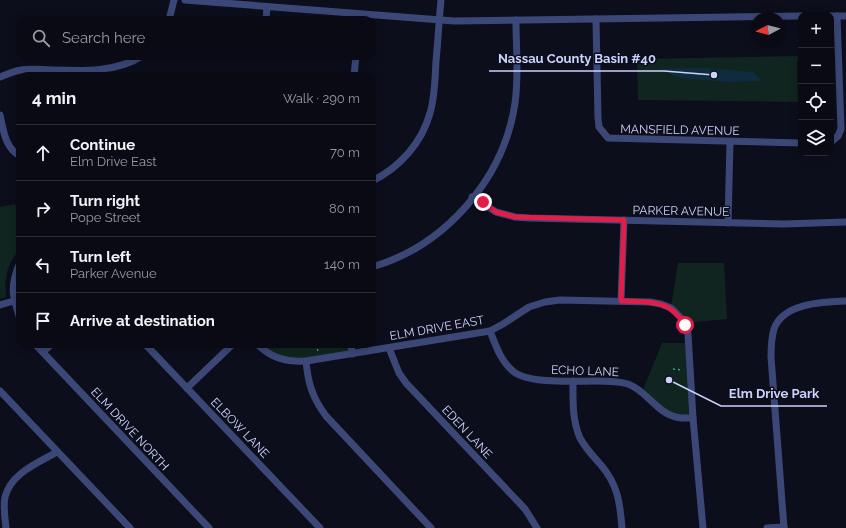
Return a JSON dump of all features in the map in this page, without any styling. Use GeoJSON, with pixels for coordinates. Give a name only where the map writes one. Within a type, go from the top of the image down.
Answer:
{"type":"FeatureCollection","features":[{"type":"Feature","properties":{"kind":"street"},"geometry":{"type":"LineString","coordinates":[[170,16],[174,0]]}},
{"type":"Feature","properties":{"kind":"street"},"geometry":{"type":"LineString","coordinates":[[185,0],[350,16]]}},
{"type":"Feature","properties":{"kind":"street"},"geometry":{"type":"LineString","coordinates":[[376,179],[403,160],[420,138],[425,127],[430,113],[434,90],[441,0]]}},
{"type":"Feature","properties":{"kind":"street"},"geometry":{"type":"LineString","coordinates":[[266,16],[267,7]]}},
{"type":"Feature","properties":{"kind":"street"},"geometry":{"type":"LineString","coordinates":[[376,18],[454,21],[798,16]]}},
{"type":"Feature","properties":{"kind":"street"},"geometry":{"type":"LineString","coordinates":[[834,139],[838,136],[841,129],[834,16],[846,16]]}},
{"type":"Feature","properties":{"kind":"street","name":"MANSFIELD AVENUE"},"geometry":{"type":"LineString","coordinates":[[596,19],[598,118],[600,128],[605,136],[614,139],[798,144]]}},
{"type":"Feature","properties":{"kind":"street"},"geometry":{"type":"LineString","coordinates":[[376,266],[398,258],[434,237],[458,216],[482,186],[496,163],[515,103],[517,78],[516,20]]}},
{"type":"Feature","properties":{"kind":"street"},"geometry":{"type":"LineString","coordinates":[[0,77],[21,70],[37,69],[74,71],[116,67],[128,64],[135,60]]}},
{"type":"Feature","properties":{"kind":"street"},"geometry":{"type":"LineString","coordinates":[[354,72],[356,60]]}},
{"type":"Feature","properties":{"kind":"street"},"geometry":{"type":"LineString","coordinates":[[0,115],[4,135],[9,145],[16,152]]}},
{"type":"Feature","properties":{"kind":"street"},"geometry":{"type":"LineString","coordinates":[[728,223],[730,142]]}},
{"type":"Feature","properties":{"kind":"street","name":"PARKER AVENUE"},"geometry":{"type":"LineString","coordinates":[[472,197],[496,212],[515,217],[784,224],[846,222]]}},
{"type":"Feature","properties":{"kind":"street"},"geometry":{"type":"LineString","coordinates":[[621,301],[624,220]]}},
{"type":"Feature","properties":{"kind":"street"},"geometry":{"type":"LineString","coordinates":[[16,271],[12,290],[16,307]]}},
{"type":"Feature","properties":{"kind":"street","name":"ELM DRIVE EAST"},"geometry":{"type":"LineString","coordinates":[[261,348],[265,352],[284,360],[293,361],[306,361],[352,354],[490,331],[529,307],[545,302],[560,300],[650,302],[671,308],[682,319],[688,334],[693,418],[703,528]]}},
{"type":"Feature","properties":{"kind":"street"},"geometry":{"type":"LineString","coordinates":[[0,305],[14,301]]}},
{"type":"Feature","properties":{"kind":"street"},"geometry":{"type":"LineString","coordinates":[[767,528],[784,528],[771,357],[771,342],[775,328],[781,317],[806,304],[846,301]]}},
{"type":"Feature","properties":{"kind":"street","name":"ECHO LANE"},"geometry":{"type":"LineString","coordinates":[[490,331],[500,354],[507,365],[515,373],[530,379],[614,381],[627,384],[638,388],[666,413],[680,418],[693,418]]}},
{"type":"Feature","properties":{"kind":"street","name":"ELM DRIVE NORTH"},"geometry":{"type":"LineString","coordinates":[[39,348],[209,528]]}},
{"type":"Feature","properties":{"kind":"street"},"geometry":{"type":"LineString","coordinates":[[43,352],[48,348]]}},
{"type":"Feature","properties":{"kind":"street","name":"ELBOW LANE"},"geometry":{"type":"LineString","coordinates":[[149,348],[320,528]]}},
{"type":"Feature","properties":{"kind":"street"},"geometry":{"type":"LineString","coordinates":[[187,388],[229,348]]}},
{"type":"Feature","properties":{"kind":"street"},"geometry":{"type":"LineString","coordinates":[[351,348],[352,354]]}},
{"type":"Feature","properties":{"kind":"street","name":"EDEN LANE"},"geometry":{"type":"LineString","coordinates":[[389,348],[399,373],[406,383],[525,509],[537,528]]}},
{"type":"Feature","properties":{"kind":"street"},"geometry":{"type":"LineString","coordinates":[[306,361],[308,380],[313,396],[326,416],[431,528]]}},
{"type":"Feature","properties":{"kind":"street"},"geometry":{"type":"LineString","coordinates":[[573,381],[574,421],[586,449],[601,466],[615,487],[620,502],[622,528]]}},
{"type":"Feature","properties":{"kind":"street"},"geometry":{"type":"LineString","coordinates":[[0,391],[130,528]]}},
{"type":"Feature","properties":{"kind":"street"},"geometry":{"type":"LineString","coordinates":[[6,528],[4,509],[5,498],[12,482],[22,473],[57,452]]}},
{"type":"Feature","properties":{"kind":"path"},"geometry":{"type":"LineString","coordinates":[[673,369],[690,370]]}},
{"type":"Feature","properties":{"kind":"green space"},"geometry":{"type":"Polygon","coordinates":[[[798,56],[798,102],[638,100],[637,59],[798,56]]]}},
{"type":"Feature","properties":{"kind":"green space"},"geometry":{"type":"Polygon","coordinates":[[[15,204],[16,254],[7,272],[6,297],[0,299],[0,207],[15,204]]]}},
{"type":"Feature","properties":{"kind":"green space"},"geometry":{"type":"Polygon","coordinates":[[[678,263],[724,263],[727,319],[685,323],[671,307],[678,263]]]}},
{"type":"Feature","properties":{"kind":"green space"},"geometry":{"type":"Polygon","coordinates":[[[662,343],[688,343],[693,417],[678,418],[663,409],[643,390],[662,343]]]}},
{"type":"Feature","properties":{"kind":"green space"},"geometry":{"type":"Polygon","coordinates":[[[265,348],[350,348],[351,353],[306,359],[283,359],[265,348]]]}},
{"type":"Feature","properties":{"kind":"water"},"geometry":{"type":"Polygon","coordinates":[[[705,68],[753,72],[762,81],[731,82],[681,78],[659,69],[705,68]]]}},
{"type":"Feature","properties":{"kind":"place","name":"Nassau County Basin #40"},"geometry":{"type":"Point","coordinates":[714,75]}},
{"type":"Feature","properties":{"kind":"place","name":"Elm Drive Park"},"geometry":{"type":"Point","coordinates":[669,380]}},
{"type":"Feature","properties":{"kind":"route"},"geometry":{"type":"LineString","coordinates":[[483,202],[496,212],[515,217],[624,220],[621,301],[661,304],[671,308],[682,319],[685,325]]}}]}
